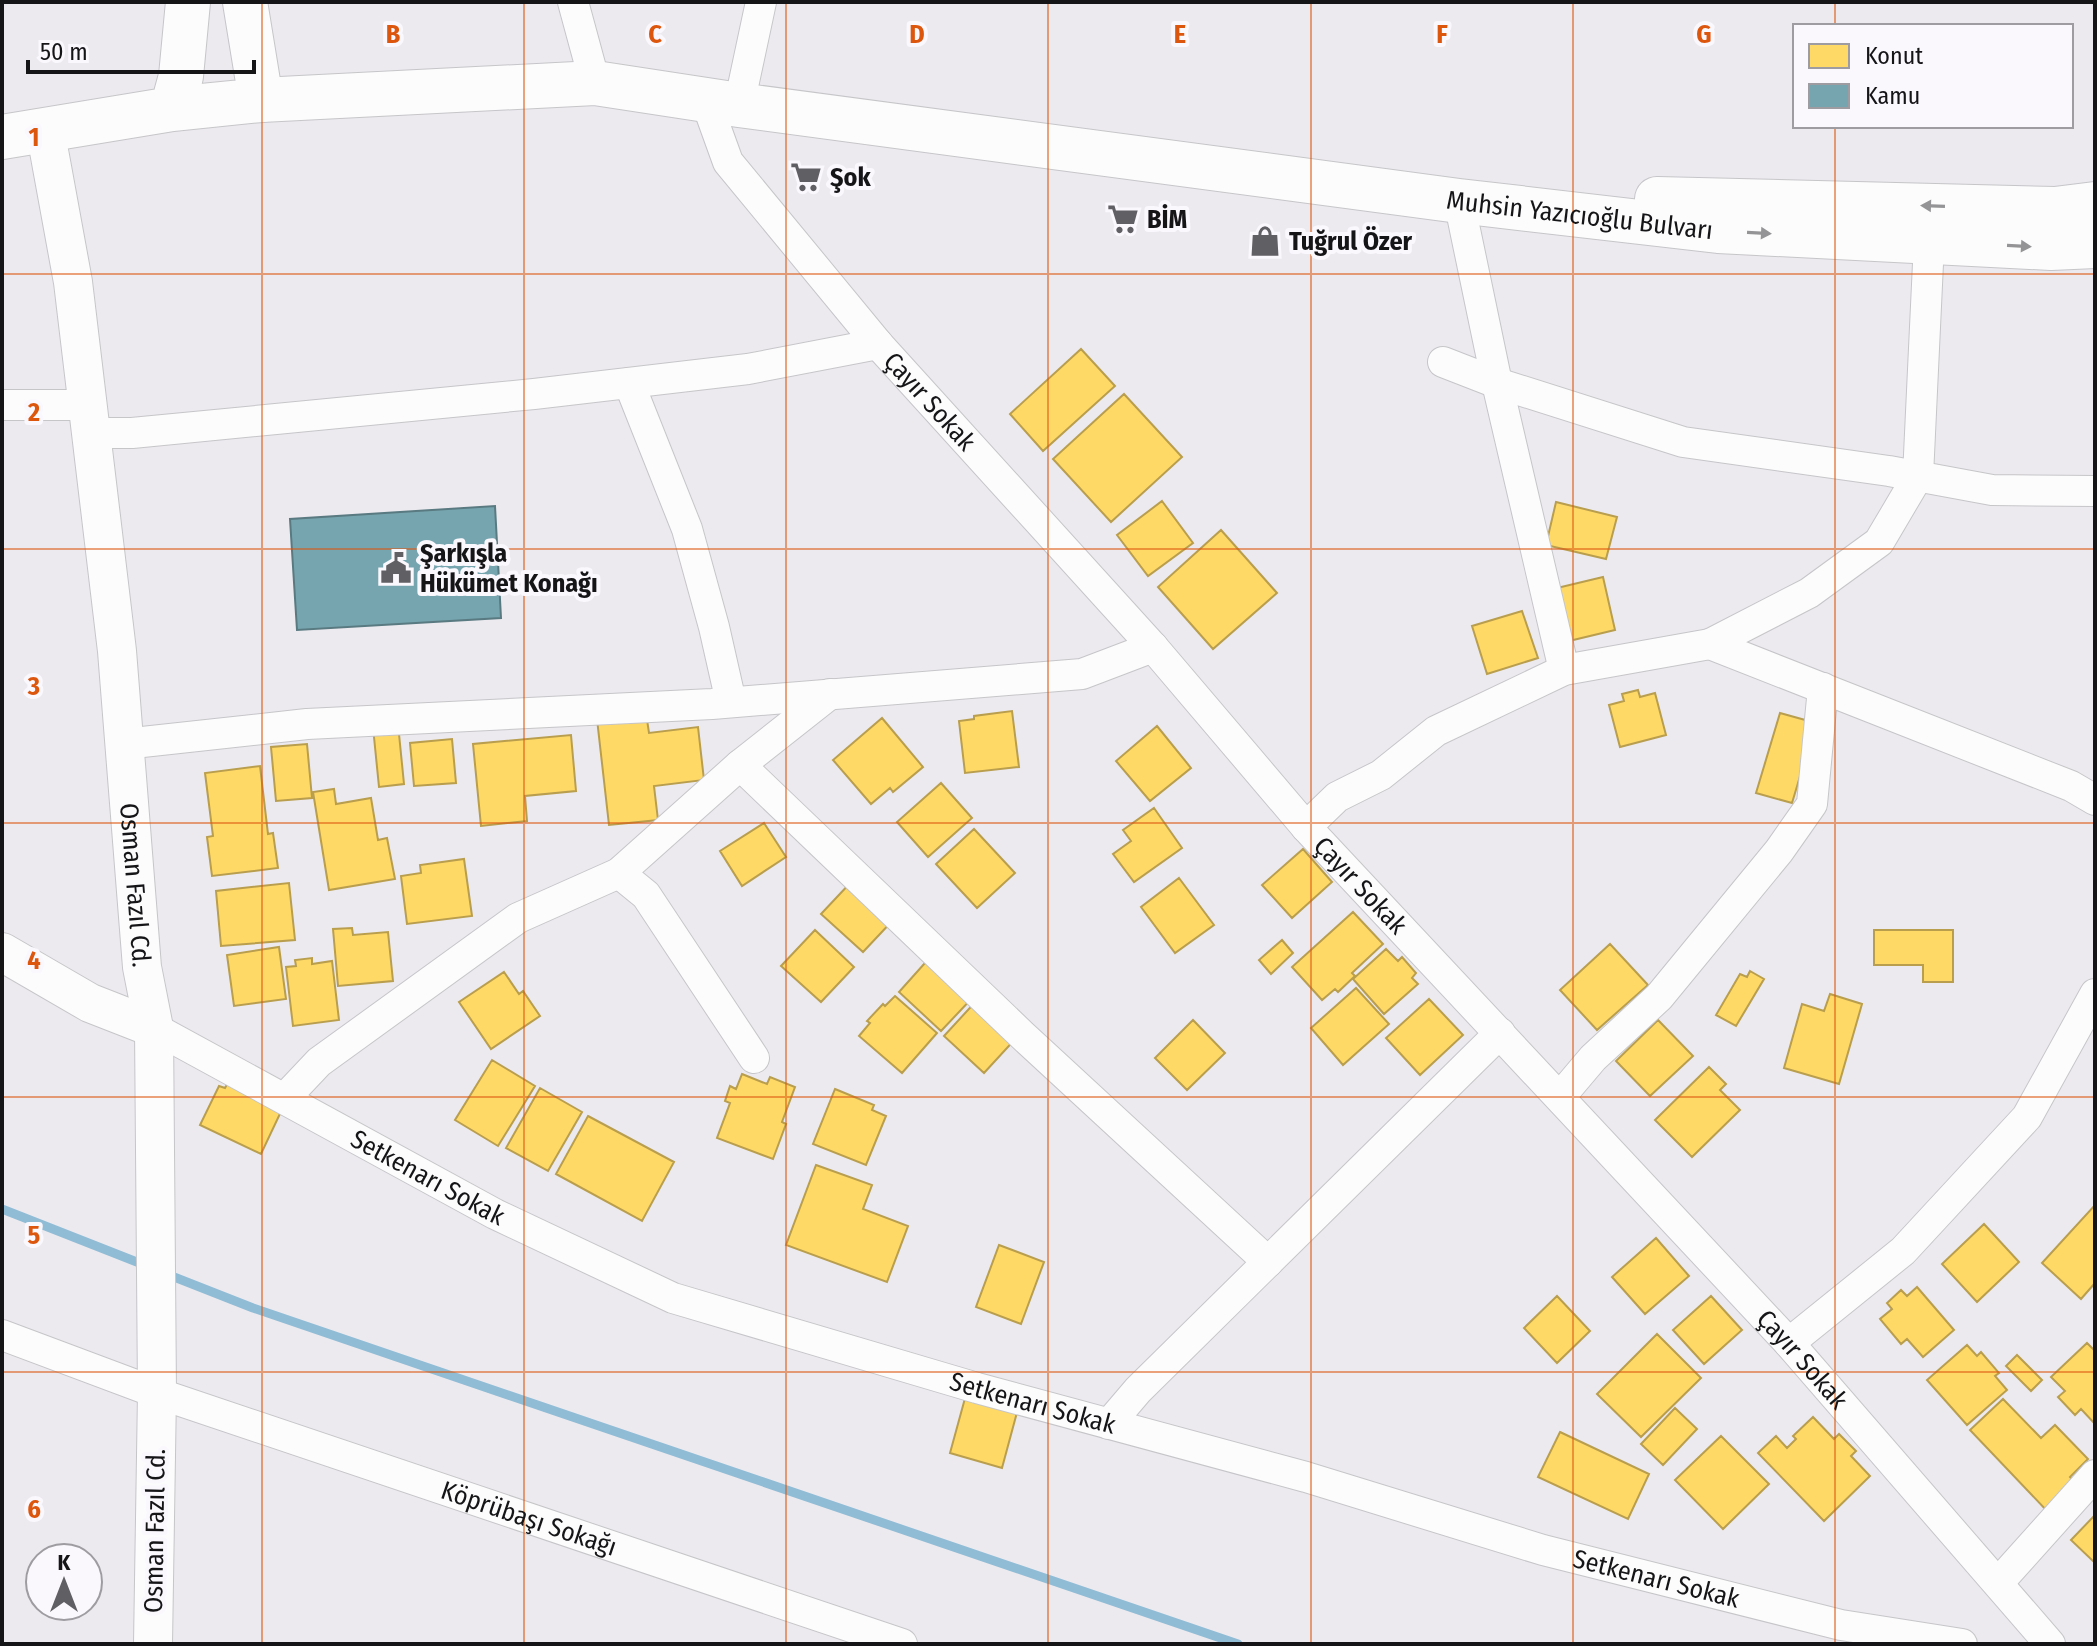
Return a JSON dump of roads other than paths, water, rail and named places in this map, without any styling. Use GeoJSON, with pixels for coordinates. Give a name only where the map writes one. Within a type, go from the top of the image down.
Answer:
{"type":"FeatureCollection","features":[{"type":"Feature","properties":{"kind":"main road"},"geometry":{"type":"LineString","coordinates":[[172,109],[181,76],[188,2]]}},
{"type":"Feature","properties":{"kind":"main road"},"geometry":{"type":"LineString","coordinates":[[245,2],[261,100]]}},
{"type":"Feature","properties":{"kind":"main road"},"geometry":{"type":"LineString","coordinates":[[2,137],[172,109],[261,100],[595,83],[723,103],[1459,201]]}},
{"type":"Feature","properties":{"kind":"main road","name":"Muhsin Yazıcıoğlu Bulvarı"},"geometry":{"type":"LineString","coordinates":[[1459,201],[1675,198],[2055,209],[2095,204]]}},
{"type":"Feature","properties":{"kind":"main road","name":"Muhsin Yazıcıoğlu Bulvarı"},"geometry":{"type":"LineString","coordinates":[[1459,201],[1718,231],[2051,248],[2095,246]]}},
{"type":"Feature","properties":{"kind":"street"},"geometry":{"type":"LineString","coordinates":[[573,2],[595,83]]}},
{"type":"Feature","properties":{"kind":"street"},"geometry":{"type":"LineString","coordinates":[[723,103],[761,2]]}},
{"type":"Feature","properties":{"kind":"street","name":"Çayır Sokak"},"geometry":{"type":"LineString","coordinates":[[723,103],[728,162],[878,344],[1153,647],[1306,827],[1789,1343],[2050,1644]]}},
{"type":"Feature","properties":{"kind":"street","name":"Osman Fazıl Cd."},"geometry":{"type":"LineString","coordinates":[[45,129],[73,282],[117,651],[142,967],[154,1028],[157,1380],[153,1644]]}},
{"type":"Feature","properties":{"kind":"street"},"geometry":{"type":"LineString","coordinates":[[1459,201],[1497,383],[1564,670]]}},
{"type":"Feature","properties":{"kind":"street"},"geometry":{"type":"LineString","coordinates":[[1306,827],[1337,797],[1381,775],[1436,731],[1564,670],[1710,644],[1809,593],[1879,542],[1918,476],[1929,242]]}},
{"type":"Feature","properties":{"kind":"street"},"geometry":{"type":"LineString","coordinates":[[2,405],[147,432],[748,369],[878,344]]}},
{"type":"Feature","properties":{"kind":"street"},"geometry":{"type":"LineString","coordinates":[[1443,362],[1497,383],[1683,442],[1918,476],[1992,490],[2095,491]]}},
{"type":"Feature","properties":{"kind":"street"},"geometry":{"type":"LineString","coordinates":[[629,383],[687,529],[731,702]]}},
{"type":"Feature","properties":{"kind":"street"},"geometry":{"type":"LineString","coordinates":[[1710,644],[2071,786],[2095,800]]}},
{"type":"Feature","properties":{"kind":"street"},"geometry":{"type":"LineString","coordinates":[[124,744],[307,724],[731,702],[1082,674],[1153,647]]}},
{"type":"Feature","properties":{"kind":"street"},"geometry":{"type":"LineString","coordinates":[[1560,1097],[1593,1058],[1659,997],[1779,851],[1812,804],[1823,688]]}},
{"type":"Feature","properties":{"kind":"street"},"geometry":{"type":"LineString","coordinates":[[285,1098],[319,1062],[518,918],[619,873],[740,765],[830,694]]}},
{"type":"Feature","properties":{"kind":"street"},"geometry":{"type":"LineString","coordinates":[[740,765],[1021,1034],[1268,1262]]}},
{"type":"Feature","properties":{"kind":"street"},"geometry":{"type":"LineString","coordinates":[[619,873],[646,895],[754,1058]]}},
{"type":"Feature","properties":{"kind":"street"},"geometry":{"type":"LineString","coordinates":[[2,952],[90,1003],[154,1028]]}},
{"type":"Feature","properties":{"kind":"street"},"geometry":{"type":"LineString","coordinates":[[1789,1343],[1903,1251],[2027,1117],[2095,994]]}},
{"type":"Feature","properties":{"kind":"street","name":"Setkenarı Sokak"},"geometry":{"type":"LineString","coordinates":[[154,1028],[495,1214],[673,1298],[977,1388],[1306,1477],[1543,1550],[1841,1625],[1962,1644]]}},
{"type":"Feature","properties":{"kind":"street"},"geometry":{"type":"LineString","coordinates":[[1109,1424],[1138,1390],[1500,1033]]}},
{"type":"Feature","properties":{"kind":"street","name":"Köprübaşı Sokağı"},"geometry":{"type":"LineString","coordinates":[[2,1335],[157,1380],[902,1644]]}},
{"type":"Feature","properties":{"kind":"street"},"geometry":{"type":"LineString","coordinates":[[1999,1582],[2095,1475]]}},
{"type":"Feature","properties":{"kind":"waterway"},"geometry":{"type":"LineString","coordinates":[[2,1209],[147,1266]]}},
{"type":"Feature","properties":{"kind":"waterway"},"geometry":{"type":"LineString","coordinates":[[164,1273],[253,1308],[1238,1644]]}},
{"type":"Feature","properties":{"kind":"place","name":"Şok"},"geometry":{"type":"Point","coordinates":[806,177]}},
{"type":"Feature","properties":{"kind":"place","name":"BİM"},"geometry":{"type":"Point","coordinates":[1123,219]}},
{"type":"Feature","properties":{"kind":"place","name":"Tuğrul Özer"},"geometry":{"type":"Point","coordinates":[1265,241]}},
{"type":"Feature","properties":{"kind":"place","name":"Şarkışla Hükümet Konağı"},"geometry":{"type":"Point","coordinates":[396,568]}}]}
